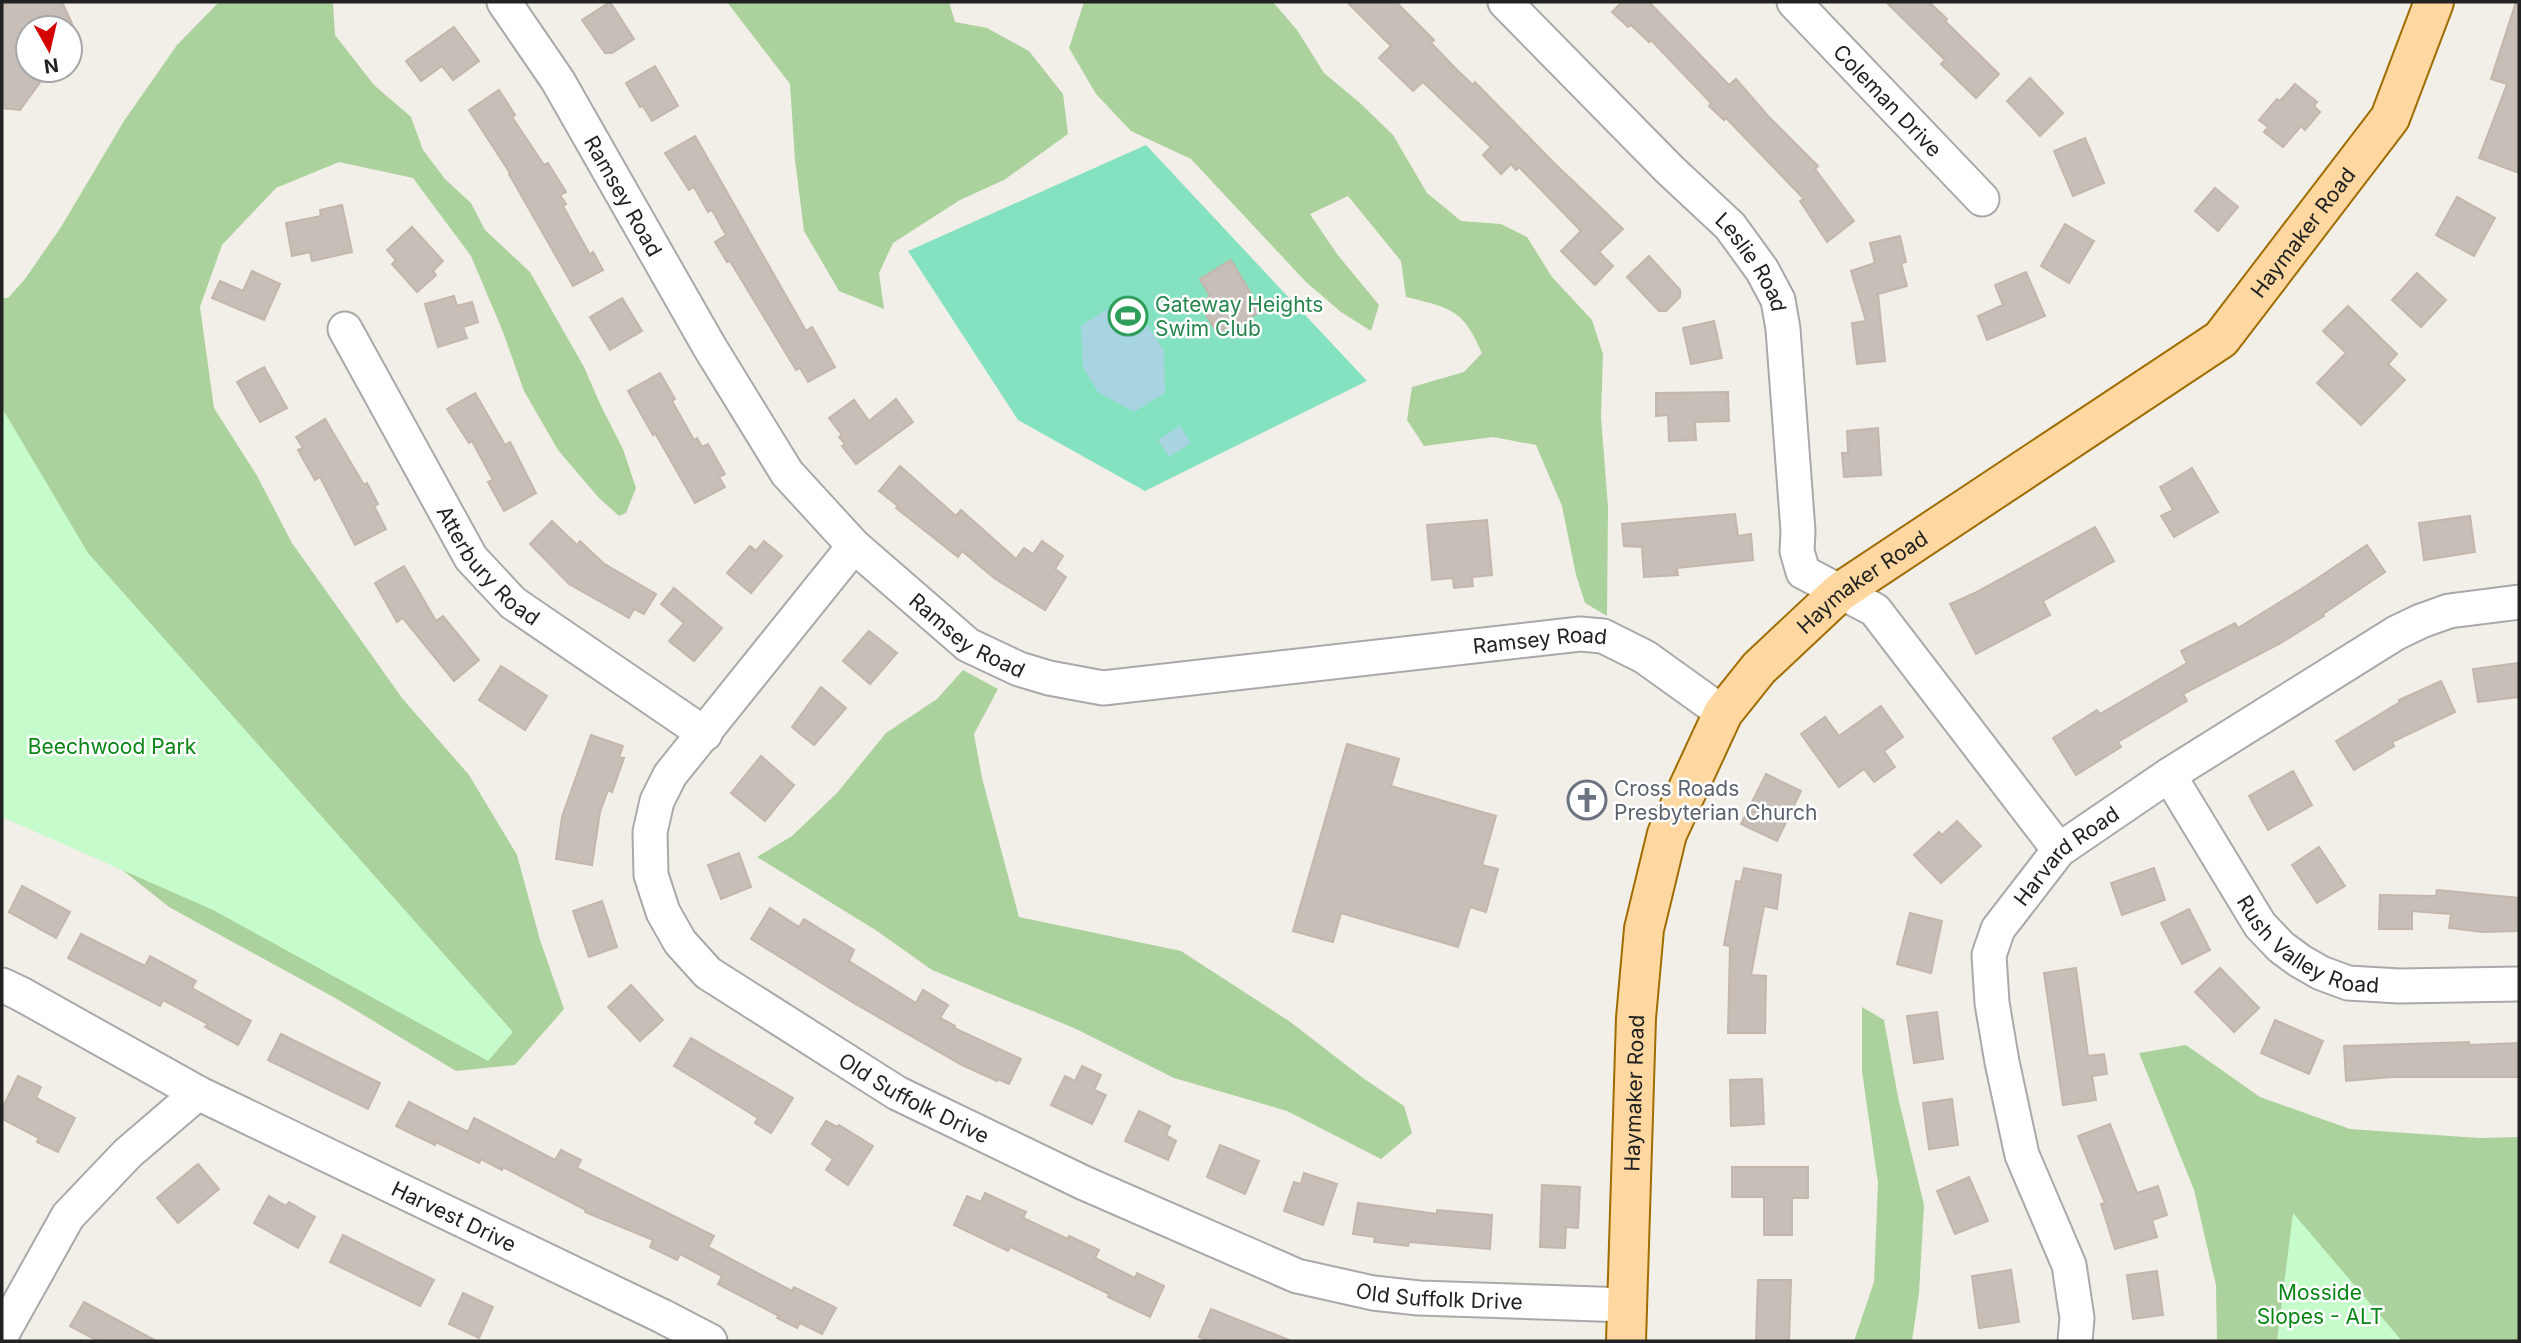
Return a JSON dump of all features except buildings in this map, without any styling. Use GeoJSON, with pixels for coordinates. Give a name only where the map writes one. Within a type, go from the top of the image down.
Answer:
{"type":"FeatureCollection","features":[{"type":"Feature","properties":{"kind":"main road","name":"Haymaker Road"},"geometry":{"type":"LineString","coordinates":[[1626,1323],[1636,1018],[1644,929],[1667,834],[1723,713],[1759,668],[1840,592],[2221,338],[2389,118],[2434,2]]}},
{"type":"Feature","properties":{"kind":"street","name":"Ramsey Road"},"geometry":{"type":"LineString","coordinates":[[504,2],[558,80],[709,346],[787,473],[855,546],[968,645],[1019,669],[1049,678],[1103,688],[1580,634],[1603,636],[1645,657],[1723,713]]}},
{"type":"Feature","properties":{"kind":"street","name":"Leslie Road"},"geometry":{"type":"LineString","coordinates":[[1505,2],[1670,170],[1730,226],[1762,270],[1778,300],[1783,329],[1798,531],[1797,551],[1803,572],[1840,592]]}},
{"type":"Feature","properties":{"kind":"street","name":"Coleman Drive"},"geometry":{"type":"LineString","coordinates":[[1794,2],[1983,199]]}},
{"type":"Feature","properties":{"kind":"street","name":"Atterbury Road"},"geometry":{"type":"LineString","coordinates":[[345,329],[471,558],[513,603],[705,734]]}},
{"type":"Feature","properties":{"kind":"street","name":"Old Suffolk Drive"},"geometry":{"type":"LineString","coordinates":[[855,546],[670,775],[657,801],[650,832],[651,875],[663,912],[680,942],[708,973],[898,1093],[1084,1183],[1297,1276],[1373,1293],[1626,1323]]}},
{"type":"Feature","properties":{"kind":"street"},"geometry":{"type":"LineString","coordinates":[[1840,592],[1875,610],[2059,850]]}},
{"type":"Feature","properties":{"kind":"street","name":"Harvard Road"},"geometry":{"type":"LineString","coordinates":[[2075,1341],[2077,1318],[2069,1265],[2022,1155],[1992,1003],[1989,955],[1998,929],[2059,850],[2169,775],[2396,633],[2449,611],[2519,602]]}},
{"type":"Feature","properties":{"kind":"street","name":"Rush Valley Road"},"geometry":{"type":"LineString","coordinates":[[2169,775],[2260,925],[2281,947],[2300,961],[2321,973],[2348,983],[2399,986],[2519,984]]}},
{"type":"Feature","properties":{"kind":"street","name":"Harvest Drive"},"geometry":{"type":"LineString","coordinates":[[2,985],[21,993],[198,1093],[710,1341]]}},
{"type":"Feature","properties":{"kind":"street"},"geometry":{"type":"LineString","coordinates":[[2,1334],[68,1216],[128,1153],[198,1093]]}},
{"type":"Feature","properties":{"kind":"green space"},"geometry":{"type":"Polygon","coordinates":[[[219,2],[333,2],[335,35],[374,85],[411,117],[423,150],[445,179],[471,203],[485,230],[530,272],[584,367],[623,449],[636,488],[626,513],[619,516],[598,497],[558,450],[524,391],[471,256],[413,178],[339,162],[276,188],[222,245],[200,307],[214,408],[256,474],[292,543],[402,698],[469,775],[517,855],[540,940],[564,1009],[515,1065],[456,1071],[337,999],[169,907],[43,807],[2,806],[2,298],[8,298],[25,279],[61,227],[124,121],[177,45],[219,2]]]}},
{"type":"Feature","properties":{"kind":"green space"},"geometry":{"type":"Polygon","coordinates":[[[727,2],[949,2],[955,22],[987,28],[1029,51],[1063,94],[1068,134],[1004,180],[960,200],[893,243],[879,273],[884,309],[839,291],[804,231],[795,160],[790,84],[727,2]]]}},
{"type":"Feature","properties":{"kind":"green space"},"geometry":{"type":"Polygon","coordinates":[[[1084,2],[1273,2],[1297,30],[1324,73],[1393,135],[1427,193],[1461,221],[1501,224],[1527,237],[1552,277],[1592,320],[1603,354],[1601,417],[1608,507],[1607,616],[1585,603],[1576,575],[1562,506],[1536,445],[1493,437],[1424,446],[1407,420],[1412,387],[1464,372],[1482,353],[1468,327],[1445,308],[1406,297],[1401,261],[1348,196],[1310,214],[1337,254],[1379,305],[1371,331],[1341,312],[1306,282],[1191,159],[1131,131],[1096,94],[1069,48],[1084,2]]]}},
{"type":"Feature","properties":{"kind":"green space","name":"Gateway Heights Swim Club"},"geometry":{"type":"Polygon","coordinates":[[[1146,145],[1367,381],[1145,491],[1018,420],[908,251],[1146,145]]]}},
{"type":"Feature","properties":{"kind":"green space","name":"Beechwood Park"},"geometry":{"type":"Polygon","coordinates":[[[2,408],[88,553],[513,1032],[488,1061],[213,910],[2,817],[2,408]]]}},
{"type":"Feature","properties":{"kind":"green space"},"geometry":{"type":"Polygon","coordinates":[[[963,670],[998,689],[974,734],[982,778],[1019,917],[1181,951],[1289,1021],[1404,1106],[1412,1133],[1381,1159],[1287,1111],[1174,1078],[1074,1028],[932,970],[877,931],[757,857],[792,836],[837,793],[886,733],[937,699],[963,670]]]}},
{"type":"Feature","properties":{"kind":"green space"},"geometry":{"type":"Polygon","coordinates":[[[1862,1007],[1884,1020],[1898,1097],[1924,1205],[1919,1293],[1912,1341],[1854,1341],[1874,1282],[1878,1183],[1862,1071],[1862,1007]]]}},
{"type":"Feature","properties":{"kind":"green space"},"geometry":{"type":"Polygon","coordinates":[[[2186,1045],[2260,1097],[2350,1129],[2479,1138],[2519,1137],[2519,1341],[2217,1341],[2216,1285],[2194,1190],[2139,1053],[2186,1045]]]}},
{"type":"Feature","properties":{"kind":"green space","name":"Mosside Slopes - ALT"},"geometry":{"type":"Polygon","coordinates":[[[2293,1213],[2402,1341],[2277,1341],[2293,1213]]]}},
{"type":"Feature","properties":{"kind":"water"},"geometry":{"type":"Polygon","coordinates":[[[1112,306],[1149,327],[1164,351],[1165,393],[1134,412],[1098,392],[1083,367],[1081,326],[1112,306]]]}},
{"type":"Feature","properties":{"kind":"water"},"geometry":{"type":"Polygon","coordinates":[[[1180,426],[1191,443],[1169,457],[1158,440],[1180,426]]]}},
{"type":"Feature","properties":{"kind":"place","name":"Gateway Heights Swim Club"},"geometry":{"type":"Point","coordinates":[1128,316]}},
{"type":"Feature","properties":{"kind":"place","name":"Cross Roads Presbyterian Church"},"geometry":{"type":"Point","coordinates":[1587,800]}}]}
